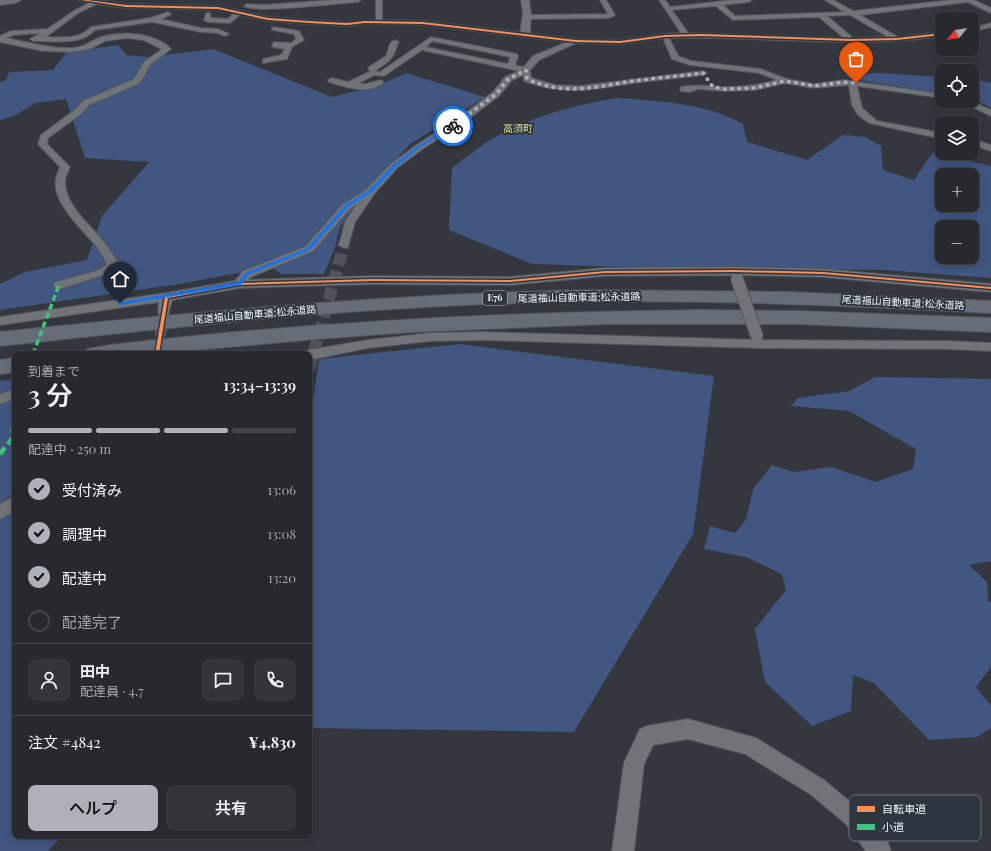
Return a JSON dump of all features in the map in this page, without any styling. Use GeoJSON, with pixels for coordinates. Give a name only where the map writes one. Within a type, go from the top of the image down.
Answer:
{"type":"FeatureCollection","features":[{"type":"Feature","properties":{"kind":"highway"},"geometry":{"type":"LineString","coordinates":[[0,2],[16,0]]}},
{"type":"Feature","properties":{"kind":"highway","name":"尾道福山自動車道;松永道路"},"geometry":{"type":"LineString","coordinates":[[0,339],[306,309],[462,299],[589,296],[711,296],[869,300],[991,307]]}},
{"type":"Feature","properties":{"kind":"highway","name":"尾道福山自動車道;松永道路"},"geometry":{"type":"LineString","coordinates":[[122,351],[301,332],[458,322],[595,318],[720,317],[871,319],[991,325]]}},
{"type":"Feature","properties":{"kind":"highway"},"geometry":{"type":"LineString","coordinates":[[0,367],[12,365]]}},
{"type":"Feature","properties":{"kind":"street"},"geometry":{"type":"LineString","coordinates":[[82,0],[94,3],[126,6],[160,8],[201,7],[232,10],[268,19],[309,22],[347,24],[379,22],[423,23],[576,41],[620,42],[665,36],[686,35],[851,40],[897,39],[935,35]]}},
{"type":"Feature","properties":{"kind":"street"},"geometry":{"type":"LineString","coordinates":[[240,0],[247,6]]}},
{"type":"Feature","properties":{"kind":"street"},"geometry":{"type":"LineString","coordinates":[[196,15],[232,10],[247,6],[264,7],[358,0]]}},
{"type":"Feature","properties":{"kind":"street"},"geometry":{"type":"LineString","coordinates":[[379,0],[379,22]]}},
{"type":"Feature","properties":{"kind":"street"},"geometry":{"type":"LineString","coordinates":[[525,0],[527,17],[525,34]]}},
{"type":"Feature","properties":{"kind":"street"},"geometry":{"type":"LineString","coordinates":[[527,17],[612,15],[603,0]]}},
{"type":"Feature","properties":{"kind":"street"},"geometry":{"type":"LineString","coordinates":[[662,0],[686,35]]}},
{"type":"Feature","properties":{"kind":"street"},"geometry":{"type":"LineString","coordinates":[[668,9],[749,0]]}},
{"type":"Feature","properties":{"kind":"street"},"geometry":{"type":"LineString","coordinates":[[828,0],[897,39]]}},
{"type":"Feature","properties":{"kind":"street"},"geometry":{"type":"LineString","coordinates":[[718,4],[733,18],[852,14],[968,0],[991,11]]}},
{"type":"Feature","properties":{"kind":"street"},"geometry":{"type":"LineString","coordinates":[[38,39],[76,12],[94,3]]}},
{"type":"Feature","properties":{"kind":"street"},"geometry":{"type":"LineString","coordinates":[[160,8],[168,14],[179,15]]}},
{"type":"Feature","properties":{"kind":"street"},"geometry":{"type":"LineString","coordinates":[[208,14],[207,20],[230,21],[238,13],[232,10]]}},
{"type":"Feature","properties":{"kind":"street"},"geometry":{"type":"LineString","coordinates":[[151,20],[168,14]]}},
{"type":"Feature","properties":{"kind":"street"},"geometry":{"type":"LineString","coordinates":[[821,15],[851,40]]}},
{"type":"Feature","properties":{"kind":"street"},"geometry":{"type":"LineString","coordinates":[[11,37],[59,40],[72,39],[87,35],[94,28],[151,20],[173,22],[201,30],[218,30],[225,34]]}},
{"type":"Feature","properties":{"kind":"street"},"geometry":{"type":"LineString","coordinates":[[266,61],[284,57],[289,48],[276,45],[277,44],[292,44],[300,40],[297,32],[272,28],[309,22]]}},
{"type":"Feature","properties":{"kind":"street"},"geometry":{"type":"LineString","coordinates":[[979,28],[991,25]]}},
{"type":"Feature","properties":{"kind":"street"},"geometry":{"type":"LineString","coordinates":[[0,39],[49,31]]}},
{"type":"Feature","properties":{"kind":"street"},"geometry":{"type":"LineString","coordinates":[[0,35],[56,50],[73,50],[90,47],[101,40],[117,36],[151,41],[163,45],[167,49],[147,64],[137,81],[86,103],[79,111],[44,137],[42,144],[65,166],[60,180],[64,196],[74,216],[98,240],[111,260],[113,266],[100,273],[59,285]]}},
{"type":"Feature","properties":{"kind":"street"},"geometry":{"type":"LineString","coordinates":[[665,36],[674,57],[690,63],[761,71],[785,81],[814,86],[844,82],[935,95]]}},
{"type":"Feature","properties":{"kind":"street"},"geometry":{"type":"LineString","coordinates":[[347,85],[373,73],[381,74],[421,48],[431,39],[514,56],[511,67]]}},
{"type":"Feature","properties":{"kind":"street"},"geometry":{"type":"LineString","coordinates":[[344,245],[350,222],[371,191],[394,166],[496,94],[508,79],[526,70],[536,58],[576,41]]}},
{"type":"Feature","properties":{"kind":"street"},"geometry":{"type":"LineString","coordinates":[[347,85],[389,57],[392,51],[392,46],[395,42]]}},
{"type":"Feature","properties":{"kind":"street"},"geometry":{"type":"LineString","coordinates":[[421,48],[526,70]]}},
{"type":"Feature","properties":{"kind":"street"},"geometry":{"type":"LineString","coordinates":[[389,57],[403,60]]}},
{"type":"Feature","properties":{"kind":"street"},"geometry":{"type":"LineString","coordinates":[[690,63],[703,73],[713,87]]}},
{"type":"Feature","properties":{"kind":"street"},"geometry":{"type":"LineString","coordinates":[[526,70],[527,79],[536,83],[550,87],[586,90],[633,81],[703,73]]}},
{"type":"Feature","properties":{"kind":"street"},"geometry":{"type":"LineString","coordinates":[[332,80],[356,88],[366,88],[380,82]]}},
{"type":"Feature","properties":{"kind":"street"},"geometry":{"type":"LineString","coordinates":[[684,89],[690,90],[697,87],[724,89],[755,88],[785,81]]}},
{"type":"Feature","properties":{"kind":"street"},"geometry":{"type":"LineString","coordinates":[[852,83],[854,87],[856,105],[868,120],[874,123],[935,135]]}},
{"type":"Feature","properties":{"kind":"street"},"geometry":{"type":"LineString","coordinates":[[979,108],[991,113]]}},
{"type":"Feature","properties":{"kind":"street"},"geometry":{"type":"LineString","coordinates":[[979,144],[991,148]]}},
{"type":"Feature","properties":{"kind":"street"},"geometry":{"type":"LineString","coordinates":[[239,284],[247,274],[309,249],[347,206],[371,191]]}},
{"type":"Feature","properties":{"kind":"street"},"geometry":{"type":"LineString","coordinates":[[0,321],[166,297],[239,284],[373,280],[510,281],[605,272],[736,275],[823,273],[991,288]]}},
{"type":"Feature","properties":{"kind":"street"},"geometry":{"type":"LineString","coordinates":[[736,275],[759,340]]}},
{"type":"Feature","properties":{"kind":"street"},"geometry":{"type":"LineString","coordinates":[[164,312],[166,297]]}},
{"type":"Feature","properties":{"kind":"street"},"geometry":{"type":"LineString","coordinates":[[312,354],[368,344],[483,336],[759,340],[991,347]]}},
{"type":"Feature","properties":{"kind":"street"},"geometry":{"type":"LineString","coordinates":[[0,400],[12,395]]}},
{"type":"Feature","properties":{"kind":"street"},"geometry":{"type":"LineString","coordinates":[[0,512],[12,505]]}},
{"type":"Feature","properties":{"kind":"street"},"geometry":{"type":"LineString","coordinates":[[623,851],[634,763],[647,736],[688,729],[749,745],[817,787],[849,814]]}},
{"type":"Feature","properties":{"kind":"street"},"geometry":{"type":"LineString","coordinates":[[872,841],[880,851]]}},
{"type":"Feature","properties":{"kind":"shaded area"},"geometry":{"type":"Polygon","coordinates":[[[118,45],[126,55],[148,57],[213,49],[332,97],[379,85],[406,73],[485,97],[410,144],[369,190],[340,227],[335,247],[324,274],[281,274],[265,262],[244,272],[179,284],[0,310],[0,284],[25,272],[87,260],[102,216],[149,162],[85,158],[66,99],[35,103],[14,116],[0,120],[0,82],[6,80],[9,72],[53,70],[67,52],[118,45]]]}},
{"type":"Feature","properties":{"kind":"shaded area"},"geometry":{"type":"Polygon","coordinates":[[[879,73],[935,77],[935,93],[853,79],[843,75],[879,73]]]}},
{"type":"Feature","properties":{"kind":"shaded area"},"geometry":{"type":"Polygon","coordinates":[[[979,80],[991,83],[991,108],[979,102],[979,80]]]}},
{"type":"Feature","properties":{"kind":"shaded area"},"geometry":{"type":"Polygon","coordinates":[[[617,98],[649,100],[698,107],[729,117],[743,124],[747,142],[807,160],[843,135],[865,137],[881,146],[883,170],[914,180],[933,152],[935,152],[935,160],[966,160],[991,166],[991,278],[884,270],[624,267],[532,264],[449,230],[452,168],[497,136],[526,122],[571,108],[617,98]]]}},
{"type":"Feature","properties":{"kind":"shaded area"},"geometry":{"type":"Polygon","coordinates":[[[459,344],[714,376],[693,534],[574,732],[312,728],[312,401],[319,359],[459,344]]]}},
{"type":"Feature","properties":{"kind":"shaded area"},"geometry":{"type":"Polygon","coordinates":[[[875,377],[991,379],[991,561],[969,565],[987,582],[988,601],[991,602],[991,667],[976,687],[991,706],[991,728],[977,737],[929,740],[874,683],[853,675],[851,711],[812,726],[765,682],[755,629],[786,590],[782,574],[746,557],[704,549],[710,526],[735,533],[746,520],[753,489],[772,465],[794,472],[831,467],[876,482],[913,469],[916,449],[849,411],[791,406],[798,398],[849,391],[875,377]]]}},
{"type":"Feature","properties":{"kind":"shaded area"},"geometry":{"type":"Polygon","coordinates":[[[12,379],[12,495],[0,505],[0,381],[12,379]]]}},
{"type":"Feature","properties":{"kind":"shaded area"},"geometry":{"type":"Polygon","coordinates":[[[12,507],[12,839],[59,839],[48,851],[0,851],[0,508],[12,507]]]}},
{"type":"Feature","properties":{"kind":"tunnel"},"geometry":{"type":"LineString","coordinates":[[312,358],[344,245]]}},
{"type":"Feature","properties":{"kind":"tunnel"},"geometry":{"type":"LineString","coordinates":[[158,351],[164,312]]}},
{"type":"Feature","properties":{"kind":"marked path"},"geometry":{"type":"LineString","coordinates":[[34,351],[59,285]]}},
{"type":"Feature","properties":{"kind":"marked path"},"geometry":{"type":"LineString","coordinates":[[0,454],[11,440],[12,434]]}},
{"type":"Feature","properties":{"kind":"cycle path"},"geometry":{"type":"LineString","coordinates":[[82,0],[126,6],[218,8],[268,19],[309,22],[347,24],[365,22],[423,23],[576,41],[620,42],[665,36],[701,35],[851,40],[897,39],[935,35]]}},
{"type":"Feature","properties":{"kind":"cycle path"},"geometry":{"type":"LineString","coordinates":[[158,351],[166,297],[239,284],[373,280],[510,281],[605,272],[735,271],[823,273],[991,288]]}},
{"type":"Feature","properties":{"kind":"way so far"},"geometry":{"type":"LineString","coordinates":[[453,126],[496,94],[508,79],[526,70],[527,79],[536,83],[550,87],[586,90],[633,81],[703,73],[713,87],[724,89],[755,88],[785,81],[814,86],[844,82],[856,83]]}},
{"type":"Feature","properties":{"kind":"district","name":"高須町"},"geometry":{"type":"Point","coordinates":[518,128]}},
{"type":"Feature","properties":{"kind":"route"},"geometry":{"type":"LineString","coordinates":[[120,303],[166,297],[239,284],[247,274],[309,249],[347,206],[371,191],[394,166],[418,148],[453,126]]}}]}
